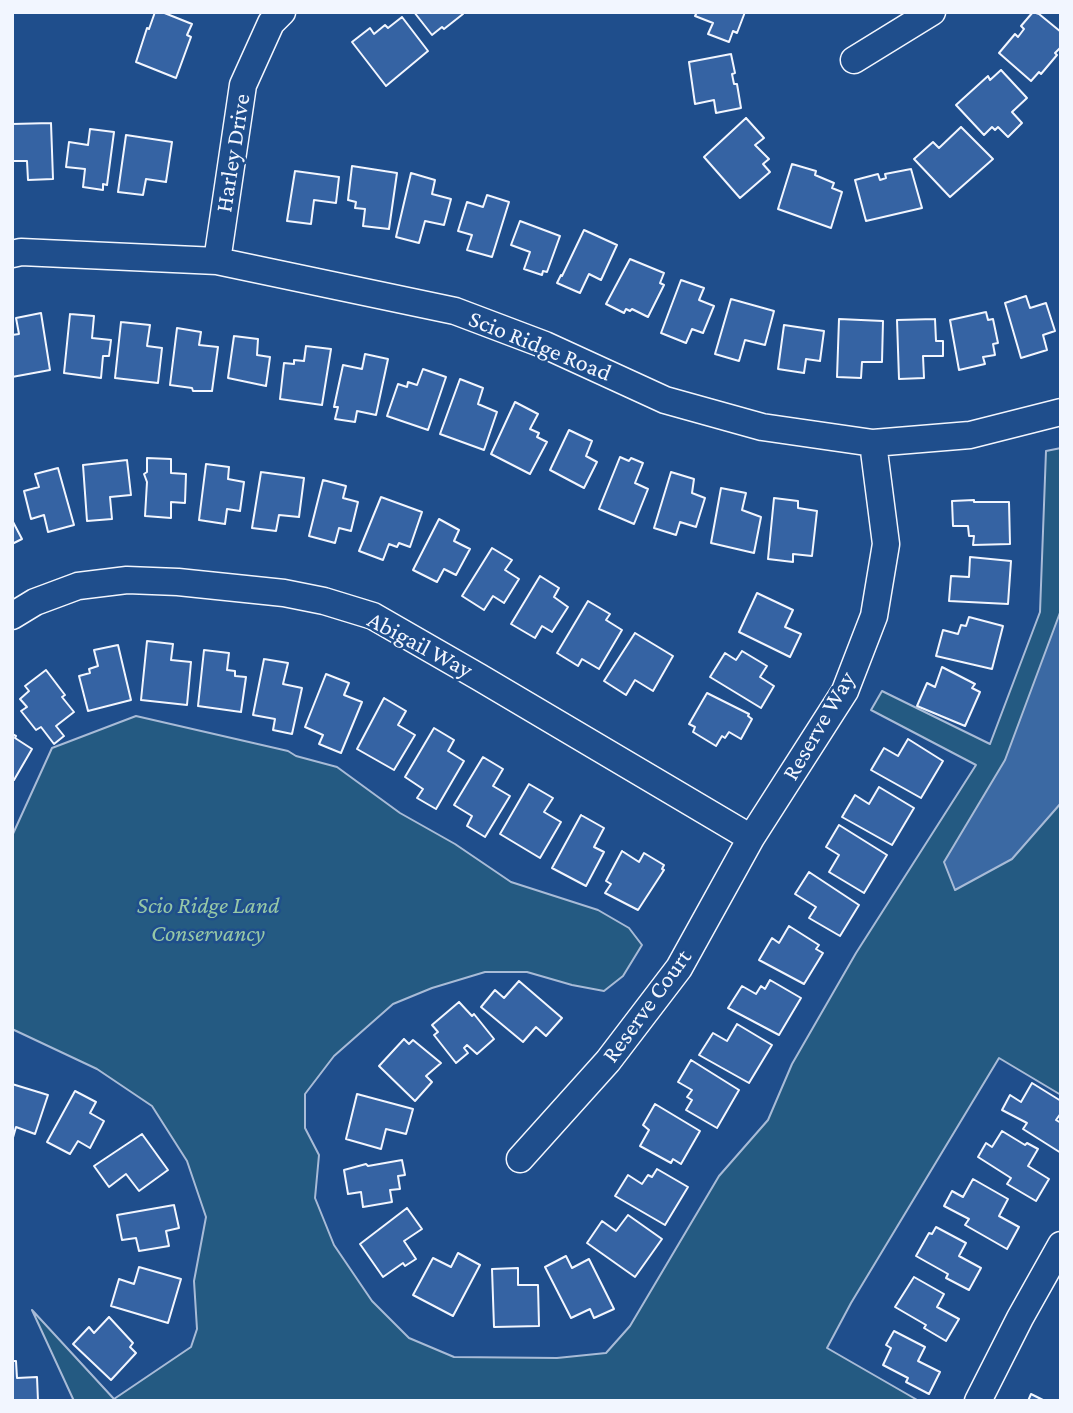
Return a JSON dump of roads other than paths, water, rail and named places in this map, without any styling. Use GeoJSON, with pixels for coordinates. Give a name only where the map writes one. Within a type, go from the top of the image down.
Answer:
{"type":"FeatureCollection","features":[{"type":"Feature","properties":{"kind":"street","name":"Harley Drive"},"geometry":{"type":"LineString","coordinates":[[217,261],[243,85],[271,23],[282,12]]}},
{"type":"Feature","properties":{"kind":"street"},"geometry":{"type":"LineString","coordinates":[[854,60],[932,12]]}},
{"type":"Feature","properties":{"kind":"street","name":"Scio Ridge Road"},"geometry":{"type":"LineString","coordinates":[[12,254],[21,252],[217,261],[455,311],[545,345],[665,400],[762,427],[873,443],[970,435],[1061,412]]}},
{"type":"Feature","properties":{"kind":"street","name":"Reserve Way"},"geometry":{"type":"LineString","coordinates":[[751,838],[845,691],[874,616],[886,544],[873,443]]}},
{"type":"Feature","properties":{"kind":"street","name":"Abigail Way"},"geometry":{"type":"LineString","coordinates":[[12,616],[35,602],[78,586],[127,580],[178,582],[284,593],[324,601],[373,616],[751,838]]}},
{"type":"Feature","properties":{"kind":"street","name":"Reserve Court"},"geometry":{"type":"LineString","coordinates":[[520,1159],[608,1061],[679,968],[751,838]]}},
{"type":"Feature","properties":{"kind":"street"},"geometry":{"type":"LineString","coordinates":[[978,1401],[1061,1245]]}},
{"type":"Feature","properties":{"kind":"park label","name":"Scio Ridge Land Conservancy"},"geometry":{"type":"Point","coordinates":[208,920]}}]}
